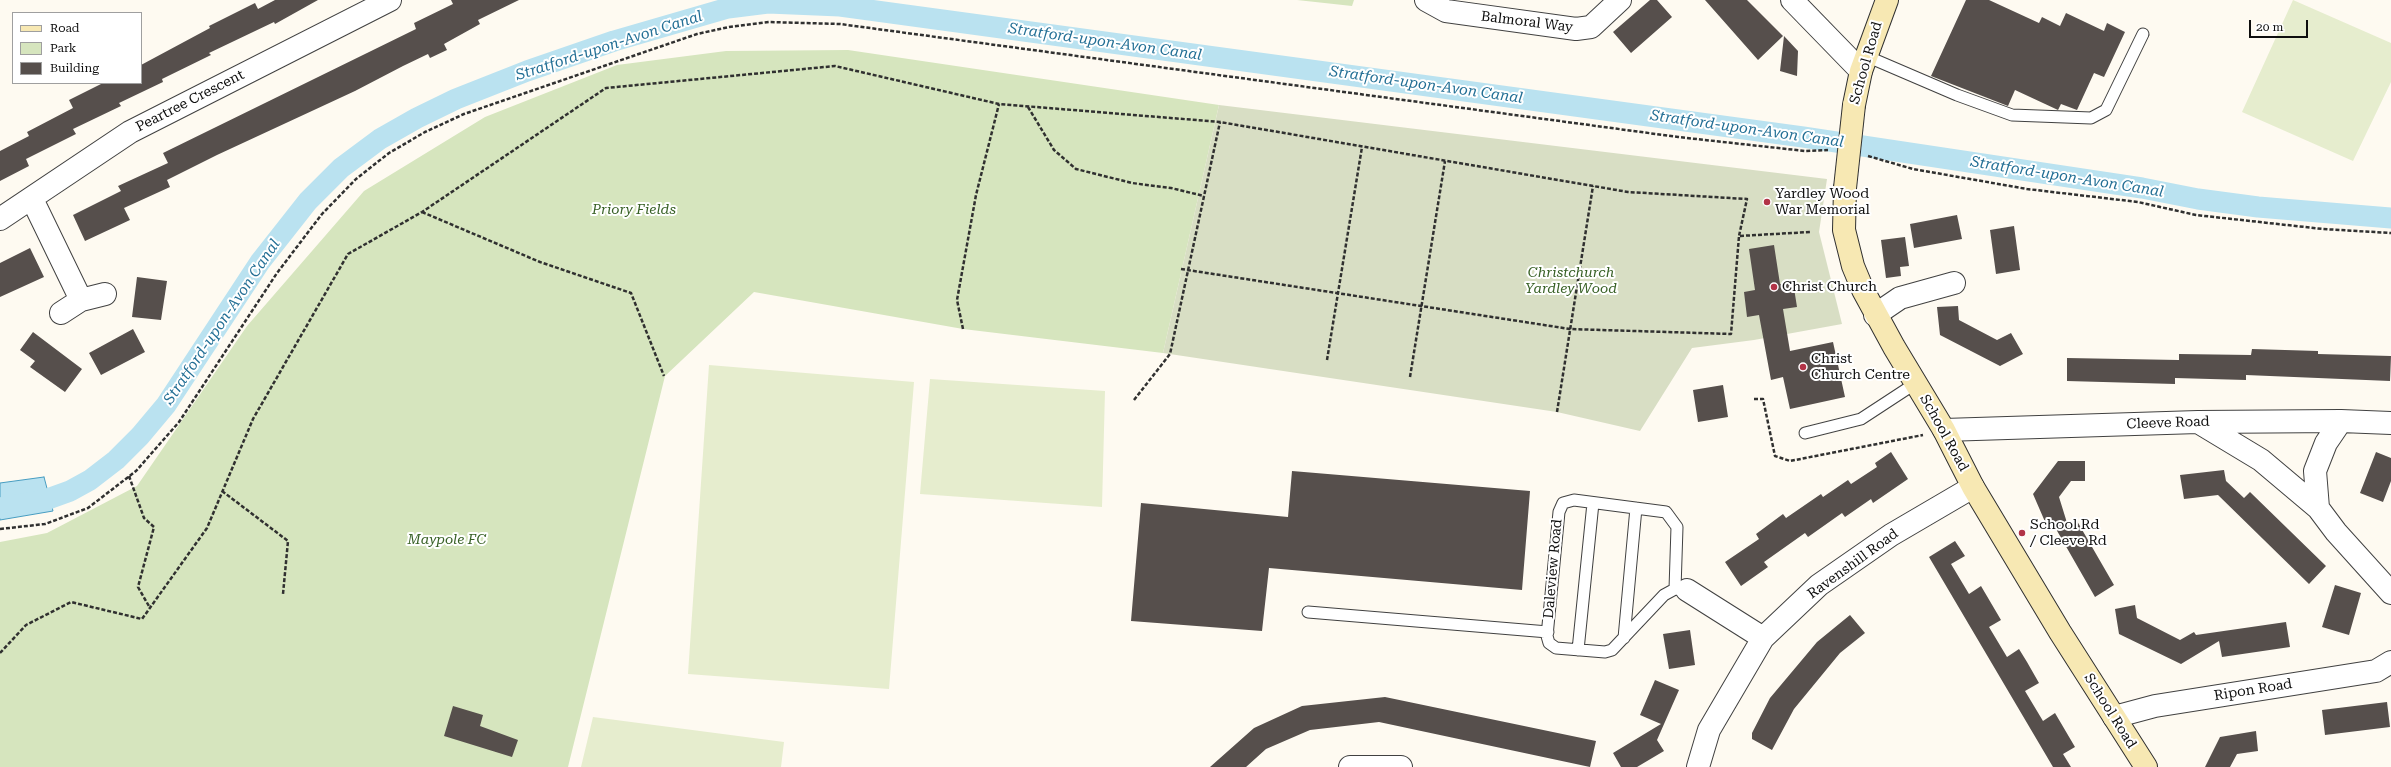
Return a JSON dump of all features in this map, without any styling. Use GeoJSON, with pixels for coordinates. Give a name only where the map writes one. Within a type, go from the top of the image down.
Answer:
{"type":"FeatureCollection","features":[{"type":"Feature","properties":{"kind":"street","name":"Peartree Crescent"},"geometry":{"type":"LineString","coordinates":[[0,219],[130,132],[390,0]]}},
{"type":"Feature","properties":{"kind":"street","name":"Balmoral Way"},"geometry":{"type":"LineString","coordinates":[[1426,0],[1446,11],[1576,29],[1591,27],[1620,0]]}},
{"type":"Feature","properties":{"kind":"street"},"geometry":{"type":"LineString","coordinates":[[1792,0],[1864,64]]}},
{"type":"Feature","properties":{"kind":"street","name":"School Road"},"geometry":{"type":"LineString","coordinates":[[1887,0],[1864,64],[1854,105],[1845,188],[1844,230],[1853,266],[1876,315],[1944,430],[1973,487],[2146,767]]}},
{"type":"Feature","properties":{"kind":"street"},"geometry":{"type":"LineString","coordinates":[[32,198],[81,300]]}},
{"type":"Feature","properties":{"kind":"street"},"geometry":{"type":"LineString","coordinates":[[1876,315],[1900,298],[1954,283]]}},
{"type":"Feature","properties":{"kind":"street"},"geometry":{"type":"LineString","coordinates":[[61,313],[81,300],[105,294]]}},
{"type":"Feature","properties":{"kind":"street"},"geometry":{"type":"LineString","coordinates":[[2318,508],[2315,470],[2326,443],[2341,421]]}},
{"type":"Feature","properties":{"kind":"street","name":"Cleeve Road"},"geometry":{"type":"LineString","coordinates":[[1944,430],[2198,422],[2341,421],[2391,423]]}},
{"type":"Feature","properties":{"kind":"street"},"geometry":{"type":"LineString","coordinates":[[2198,422],[2262,460],[2318,508],[2336,532],[2391,592]]}},
{"type":"Feature","properties":{"kind":"street","name":"Ravenshill Road"},"geometry":{"type":"LineString","coordinates":[[1698,767],[1709,730],[1763,638],[1819,585],[1891,535],[1973,487]]}},
{"type":"Feature","properties":{"kind":"street"},"geometry":{"type":"LineString","coordinates":[[1681,590],[1763,638]]}},
{"type":"Feature","properties":{"kind":"street","name":"Ripon Road"},"geometry":{"type":"LineString","coordinates":[[2114,717],[2155,706],[2376,671],[2391,662]]}},
{"type":"Feature","properties":{"kind":"street"},"geometry":{"type":"LineString","coordinates":[[1350,767],[1401,767]]}},
{"type":"Feature","properties":{"kind":"lane"},"geometry":{"type":"LineString","coordinates":[[1864,64],[2012,115],[2091,118],[2106,110],[2143,34]]}},
{"type":"Feature","properties":{"kind":"lane"},"geometry":{"type":"LineString","coordinates":[[1805,433],[1860,419],[1916,383]]}},
{"type":"Feature","properties":{"kind":"lane","name":"Daleview Road"},"geometry":{"type":"LineString","coordinates":[[1574,500],[1593,503],[1666,512],[1677,527],[1681,590],[1654,604],[1612,650],[1605,652],[1556,648],[1549,643],[1548,632],[1559,512],[1563,503],[1574,500]]}},
{"type":"Feature","properties":{"kind":"lane"},"geometry":{"type":"LineString","coordinates":[[1578,650],[1593,503]]}},
{"type":"Feature","properties":{"kind":"lane"},"geometry":{"type":"LineString","coordinates":[[1624,638],[1636,508]]}},
{"type":"Feature","properties":{"kind":"lane"},"geometry":{"type":"LineString","coordinates":[[1308,612],[1548,632]]}},
{"type":"Feature","properties":{"kind":"path"},"geometry":{"type":"LineString","coordinates":[[0,529],[45,524],[88,508],[128,476],[179,422],[277,273],[322,214],[356,179],[389,153],[425,132],[478,109],[697,34],[729,27],[769,22],[840,24],[1678,137],[1805,151],[1829,150]]}},
{"type":"Feature","properties":{"kind":"path"},"geometry":{"type":"LineString","coordinates":[[0,653],[26,626],[71,602],[142,619],[207,528],[253,419],[348,254],[422,212],[606,88],[835,66],[999,104],[1220,122],[1628,192],[1747,199],[1739,236],[1731,334],[1570,329],[1181,269]]}},
{"type":"Feature","properties":{"kind":"path"},"geometry":{"type":"LineString","coordinates":[[963,329],[957,300],[976,195],[999,104]]}},
{"type":"Feature","properties":{"kind":"path"},"geometry":{"type":"LineString","coordinates":[[1028,106],[1054,150],[1076,169],[1132,184],[1171,188],[1204,196]]}},
{"type":"Feature","properties":{"kind":"path"},"geometry":{"type":"LineString","coordinates":[[1134,400],[1170,354],[1220,122]]}},
{"type":"Feature","properties":{"kind":"path"},"geometry":{"type":"LineString","coordinates":[[1326,360],[1362,147]]}},
{"type":"Feature","properties":{"kind":"path"},"geometry":{"type":"LineString","coordinates":[[1862,154],[1920,170],[2027,189],[2138,202],[2196,215],[2323,229],[2391,233]]}},
{"type":"Feature","properties":{"kind":"path"},"geometry":{"type":"LineString","coordinates":[[1410,377],[1423,306],[1445,161]]}},
{"type":"Feature","properties":{"kind":"path"},"geometry":{"type":"LineString","coordinates":[[1557,412],[1594,186]]}},
{"type":"Feature","properties":{"kind":"path"},"geometry":{"type":"LineString","coordinates":[[422,212],[540,262],[631,293],[664,376]]}},
{"type":"Feature","properties":{"kind":"path"},"geometry":{"type":"LineString","coordinates":[[1739,236],[1810,232]]}},
{"type":"Feature","properties":{"kind":"path"},"geometry":{"type":"LineString","coordinates":[[128,476],[144,518],[154,527],[138,587],[150,608]]}},
{"type":"Feature","properties":{"kind":"path"},"geometry":{"type":"LineString","coordinates":[[222,491],[288,541],[283,594]]}},
{"type":"Feature","properties":{"kind":"green space"},"geometry":{"type":"Polygon","coordinates":[[[1297,0],[1354,0],[1352,6],[1297,0]]]}},
{"type":"Feature","properties":{"kind":"green space"},"geometry":{"type":"Polygon","coordinates":[[[2293,0],[2391,43],[2391,82],[2353,161],[2242,112],[2293,0]]]}},
{"type":"Feature","properties":{"kind":"green space","name":"Priory Fields"},"geometry":{"type":"Polygon","coordinates":[[[848,50],[1219,105],[1163,353],[963,329],[754,292],[665,376],[568,767],[0,767],[0,542],[47,533],[137,486],[247,326],[364,191],[485,117],[617,65],[726,51],[848,50]]]}},
{"type":"Feature","properties":{"kind":"green space","name":"Christchurch Yardley Wood"},"geometry":{"type":"Polygon","coordinates":[[[1219,105],[1827,179],[1819,232],[1842,324],[1754,340],[1692,348],[1640,431],[1557,412],[1163,353],[1219,105]]]}},
{"type":"Feature","properties":{"kind":"green space"},"geometry":{"type":"Polygon","coordinates":[[[709,365],[914,382],[889,689],[688,674],[709,365]]]}},
{"type":"Feature","properties":{"kind":"green space"},"geometry":{"type":"Polygon","coordinates":[[[930,379],[1105,391],[1102,507],[920,494],[930,379]]]}},
{"type":"Feature","properties":{"kind":"green space"},"geometry":{"type":"Polygon","coordinates":[[[593,717],[784,742],[781,767],[581,767],[593,717]]]}},
{"type":"Feature","properties":{"kind":"water"},"geometry":{"type":"Polygon","coordinates":[[[44,477],[53,511],[0,520],[0,483],[44,477]]]}},
{"type":"Feature","properties":{"kind":"building"},"geometry":{"type":"Polygon","coordinates":[[[275,0],[318,0],[275,24],[274,22],[209,53],[211,55],[162,79],[163,82],[119,103],[121,106],[73,129],[76,134],[26,159],[29,166],[0,181],[0,151],[29,136],[27,132],[73,108],[69,100],[101,84],[142,84],[142,64],[210,28],[209,26],[255,3],[258,9],[275,0]]]}},
{"type":"Feature","properties":{"kind":"building"},"geometry":{"type":"Polygon","coordinates":[[[451,0],[519,0],[478,20],[480,24],[444,44],[447,50],[430,58],[428,54],[355,91],[217,155],[167,180],[170,187],[124,208],[130,220],[85,241],[73,215],[121,191],[118,186],[168,163],[163,153],[416,29],[414,23],[453,4],[451,0]]]}},
{"type":"Feature","properties":{"kind":"building"},"geometry":{"type":"Polygon","coordinates":[[[1650,0],[1657,0],[1672,17],[1631,53],[1613,32],[1650,0]]]}},
{"type":"Feature","properties":{"kind":"building"},"geometry":{"type":"Polygon","coordinates":[[[1705,0],[1747,0],[1783,36],[1758,60],[1705,0]]]}},
{"type":"Feature","properties":{"kind":"building"},"geometry":{"type":"Polygon","coordinates":[[[1966,0],[1989,0],[2039,23],[2042,17],[2060,26],[2066,13],[2104,31],[2107,23],[2125,32],[2104,77],[2094,73],[2077,110],[2061,104],[2058,110],[2015,90],[2008,106],[1931,76],[1966,0]]]}},
{"type":"Feature","properties":{"kind":"building"},"geometry":{"type":"Polygon","coordinates":[[[1784,36],[1798,51],[1797,76],[1780,71],[1784,36]]]}},
{"type":"Feature","properties":{"kind":"building"},"geometry":{"type":"Polygon","coordinates":[[[1957,215],[1962,239],[1914,248],[1910,224],[1957,215]]]}},
{"type":"Feature","properties":{"kind":"building"},"geometry":{"type":"Polygon","coordinates":[[[2014,226],[2020,270],[1996,274],[1990,230],[2014,226]]]}},
{"type":"Feature","properties":{"kind":"building"},"geometry":{"type":"Polygon","coordinates":[[[1905,237],[1909,266],[1900,267],[1901,276],[1886,278],[1881,240],[1905,237]]]}},
{"type":"Feature","properties":{"kind":"building"},"geometry":{"type":"Polygon","coordinates":[[[1774,245],[1780,284],[1793,282],[1797,307],[1783,309],[1790,351],[1833,342],[1845,397],[1790,409],[1783,377],[1771,380],[1759,315],[1747,317],[1744,292],[1755,290],[1749,249],[1774,245]]]}},
{"type":"Feature","properties":{"kind":"building"},"geometry":{"type":"Polygon","coordinates":[[[30,248],[44,277],[0,297],[0,263],[30,248]]]}},
{"type":"Feature","properties":{"kind":"building"},"geometry":{"type":"Polygon","coordinates":[[[137,277],[167,281],[161,320],[132,317],[137,277]]]}},
{"type":"Feature","properties":{"kind":"building"},"geometry":{"type":"Polygon","coordinates":[[[1958,306],[1959,320],[1997,340],[2011,333],[2023,354],[2000,366],[1940,335],[1937,307],[1958,306]]]}},
{"type":"Feature","properties":{"kind":"building"},"geometry":{"type":"Polygon","coordinates":[[[133,329],[145,352],[101,375],[89,353],[133,329]]]}},
{"type":"Feature","properties":{"kind":"building"},"geometry":{"type":"Polygon","coordinates":[[[33,332],[82,369],[65,392],[30,367],[35,361],[20,350],[33,332]]]}},
{"type":"Feature","properties":{"kind":"building"},"geometry":{"type":"Polygon","coordinates":[[[2252,349],[2318,351],[2318,354],[2391,356],[2390,381],[2246,375],[2246,380],[2175,378],[2175,384],[2067,381],[2067,358],[2179,360],[2179,354],[2251,355],[2252,349]]]}},
{"type":"Feature","properties":{"kind":"building"},"geometry":{"type":"Polygon","coordinates":[[[1723,385],[1728,417],[1698,422],[1693,390],[1723,385]]]}},
{"type":"Feature","properties":{"kind":"building"},"geometry":{"type":"Polygon","coordinates":[[[1891,452],[1908,479],[1873,503],[1871,499],[1845,517],[1842,513],[1808,537],[1805,533],[1764,562],[1768,567],[1741,586],[1725,562],[1759,539],[1756,534],[1783,514],[1786,518],[1821,494],[1823,497],[1848,480],[1851,484],[1877,467],[1875,463],[1891,452]]]}},
{"type":"Feature","properties":{"kind":"building"},"geometry":{"type":"Polygon","coordinates":[[[2376,452],[2391,458],[2391,481],[2383,502],[2360,493],[2376,452]]]}},
{"type":"Feature","properties":{"kind":"building"},"geometry":{"type":"Polygon","coordinates":[[[2058,461],[2085,461],[2085,481],[2071,481],[2059,497],[2068,526],[2077,521],[2114,585],[2095,597],[2052,522],[2046,524],[2033,494],[2058,461]]]}},
{"type":"Feature","properties":{"kind":"building"},"geometry":{"type":"Polygon","coordinates":[[[2224,470],[2226,481],[2244,498],[2250,492],[2326,566],[2309,584],[2218,495],[2184,499],[2180,475],[2224,470]]]}},
{"type":"Feature","properties":{"kind":"building"},"geometry":{"type":"Polygon","coordinates":[[[1292,471],[1530,491],[1522,590],[1269,568],[1262,631],[1131,621],[1141,503],[1288,517],[1292,471]]]}},
{"type":"Feature","properties":{"kind":"building"},"geometry":{"type":"Polygon","coordinates":[[[1955,541],[1965,556],[1951,564],[1969,594],[1981,586],[2001,620],[1989,627],[2007,657],[2019,649],[2027,662],[2039,683],[2025,691],[2043,721],[2055,713],[2075,747],[2063,754],[2071,767],[2053,767],[1929,557],[1955,541]]]}},
{"type":"Feature","properties":{"kind":"building"},"geometry":{"type":"Polygon","coordinates":[[[2335,585],[2361,593],[2349,635],[2322,627],[2335,585]]]}},
{"type":"Feature","properties":{"kind":"building"},"geometry":{"type":"Polygon","coordinates":[[[2135,605],[2137,618],[2180,640],[2194,632],[2196,635],[2286,622],[2290,647],[2222,657],[2219,641],[2181,664],[2119,634],[2115,609],[2135,605]]]}},
{"type":"Feature","properties":{"kind":"building"},"geometry":{"type":"Polygon","coordinates":[[[1850,615],[1865,633],[1840,653],[1794,709],[1772,750],[1752,739],[1752,733],[1770,698],[1817,642],[1850,615]]]}},
{"type":"Feature","properties":{"kind":"building"},"geometry":{"type":"Polygon","coordinates":[[[1690,630],[1695,665],[1669,669],[1663,634],[1690,630]]]}},
{"type":"Feature","properties":{"kind":"building"},"geometry":{"type":"Polygon","coordinates":[[[1655,680],[1679,690],[1657,740],[1664,751],[1637,767],[1621,767],[1613,753],[1661,724],[1640,715],[1655,680]]]}},
{"type":"Feature","properties":{"kind":"building"},"geometry":{"type":"Polygon","coordinates":[[[1385,697],[1596,741],[1590,767],[1379,722],[1310,730],[1266,749],[1246,767],[1210,767],[1254,728],[1302,706],[1385,697]]]}},
{"type":"Feature","properties":{"kind":"building"},"geometry":{"type":"Polygon","coordinates":[[[2387,702],[2390,727],[2325,735],[2322,710],[2387,702]]]}},
{"type":"Feature","properties":{"kind":"building"},"geometry":{"type":"Polygon","coordinates":[[[453,706],[483,715],[480,726],[518,740],[512,757],[444,736],[453,706]]]}},
{"type":"Feature","properties":{"kind":"building"},"geometry":{"type":"Polygon","coordinates":[[[2256,731],[2258,751],[2237,754],[2230,767],[2205,767],[2220,737],[2256,731]]]}},
{"type":"Feature","properties":{"kind":"waterway","name":"Stratford-upon-Avon Canal"},"geometry":{"type":"LineString","coordinates":[[0,508],[45,500],[70,491],[90,480],[116,460],[140,436],[166,405],[260,262],[308,201],[341,168],[380,139],[417,118],[456,99],[527,71],[614,41],[728,8],[768,3],[840,6],[1803,137],[2142,188],[2198,199],[2258,207],[2391,218]]}},
{"type":"Feature","properties":{"kind":"place","name":"Yardley Wood War Memorial"},"geometry":{"type":"Point","coordinates":[1767,202]}},
{"type":"Feature","properties":{"kind":"place","name":"Christ Church"},"geometry":{"type":"Point","coordinates":[1774,287]}},
{"type":"Feature","properties":{"kind":"place","name":"Christ Church Centre"},"geometry":{"type":"Point","coordinates":[1803,367]}},
{"type":"Feature","properties":{"kind":"place","name":"School Rd / Cleeve Rd"},"geometry":{"type":"Point","coordinates":[2022,533]}},
{"type":"Feature","properties":{"kind":"park label","name":"Maypole FC"},"geometry":{"type":"Point","coordinates":[447,540]}}]}
